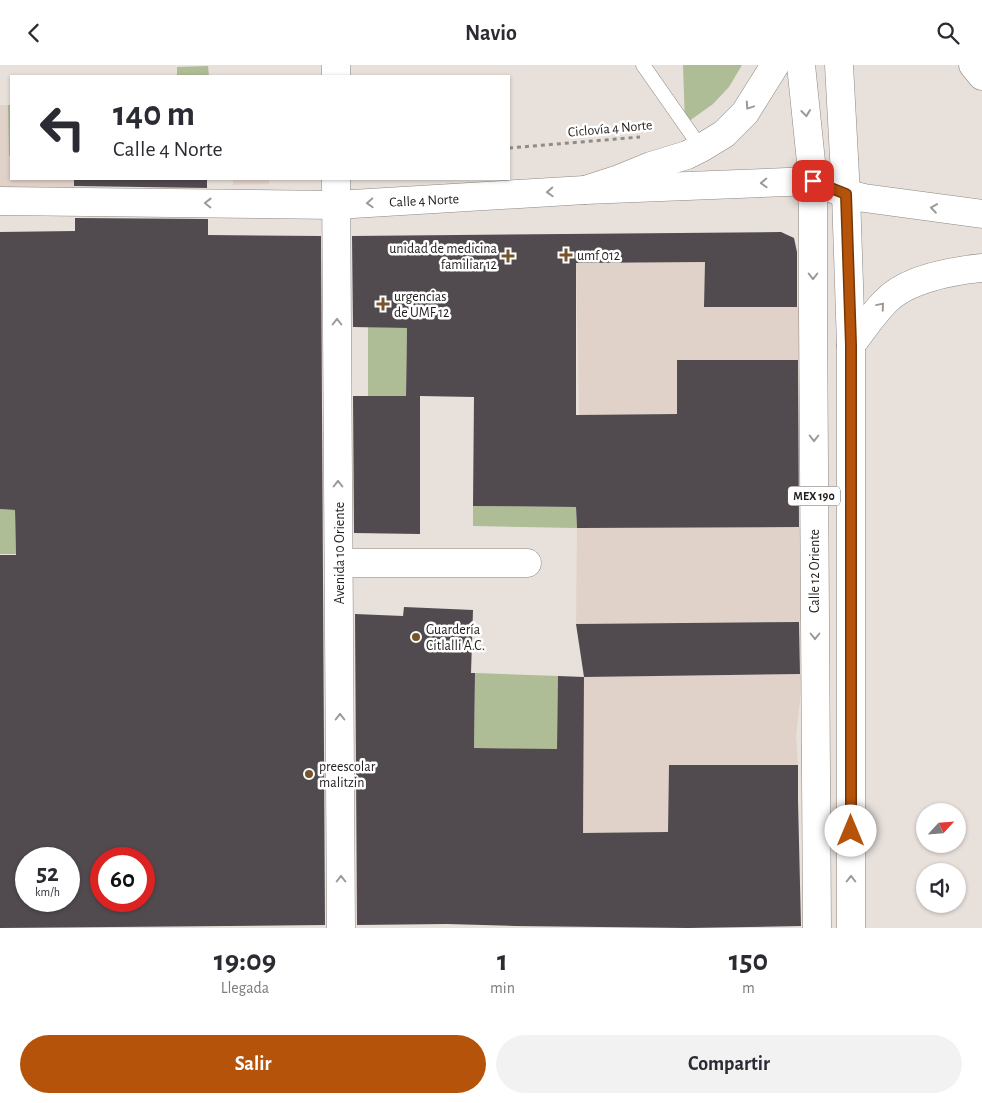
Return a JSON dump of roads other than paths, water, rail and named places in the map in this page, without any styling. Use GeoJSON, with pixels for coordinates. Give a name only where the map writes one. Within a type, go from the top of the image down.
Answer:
{"type":"FeatureCollection","features":[{"type":"Feature","properties":{"kind":"main road"},"geometry":{"type":"LineString","coordinates":[[586,190],[687,155],[724,134],[745,113],[775,65]]}},
{"type":"Feature","properties":{"kind":"main road","name":"Calle 12 Oriente"},"geometry":{"type":"LineString","coordinates":[[801,65],[813,181],[817,928]]}},
{"type":"Feature","properties":{"kind":"main road","name":"MEX 190"},"geometry":{"type":"LineString","coordinates":[[839,65],[851,345],[851,928]]}},
{"type":"Feature","properties":{"kind":"main road"},"geometry":{"type":"LineString","coordinates":[[973,65],[982,76]]}},
{"type":"Feature","properties":{"kind":"main road","name":"Calle 4 Norte"},"geometry":{"type":"LineString","coordinates":[[0,201],[336,192],[586,190],[813,181],[846,194],[882,201],[982,214]]}},
{"type":"Feature","properties":{"kind":"main road","name":"Avenida 10 Oriente"},"geometry":{"type":"LineString","coordinates":[[336,192],[341,928]]}},
{"type":"Feature","properties":{"kind":"main road"},"geometry":{"type":"LineString","coordinates":[[851,345],[885,301],[896,293],[930,277],[982,268]]}},
{"type":"Feature","properties":{"kind":"main road"},"geometry":{"type":"LineString","coordinates":[[339,563],[527,563]]}},
{"type":"Feature","properties":{"kind":"lane"},"geometry":{"type":"LineString","coordinates":[[643,65],[702,148]]}},
{"type":"Feature","properties":{"kind":"place","name":"umf 012"},"geometry":{"type":"Point","coordinates":[566,255]}},
{"type":"Feature","properties":{"kind":"place","name":"unidad de medicina familiar 12"},"geometry":{"type":"Point","coordinates":[508,256]}},
{"type":"Feature","properties":{"kind":"place","name":"urgencias de UMF 12"},"geometry":{"type":"Point","coordinates":[383,304]}},
{"type":"Feature","properties":{"kind":"place","name":"Guardería Citlalli A.C."},"geometry":{"type":"Point","coordinates":[416,637]}},
{"type":"Feature","properties":{"kind":"place","name":"preescolar malitzin"},"geometry":{"type":"Point","coordinates":[309,774]}}]}
